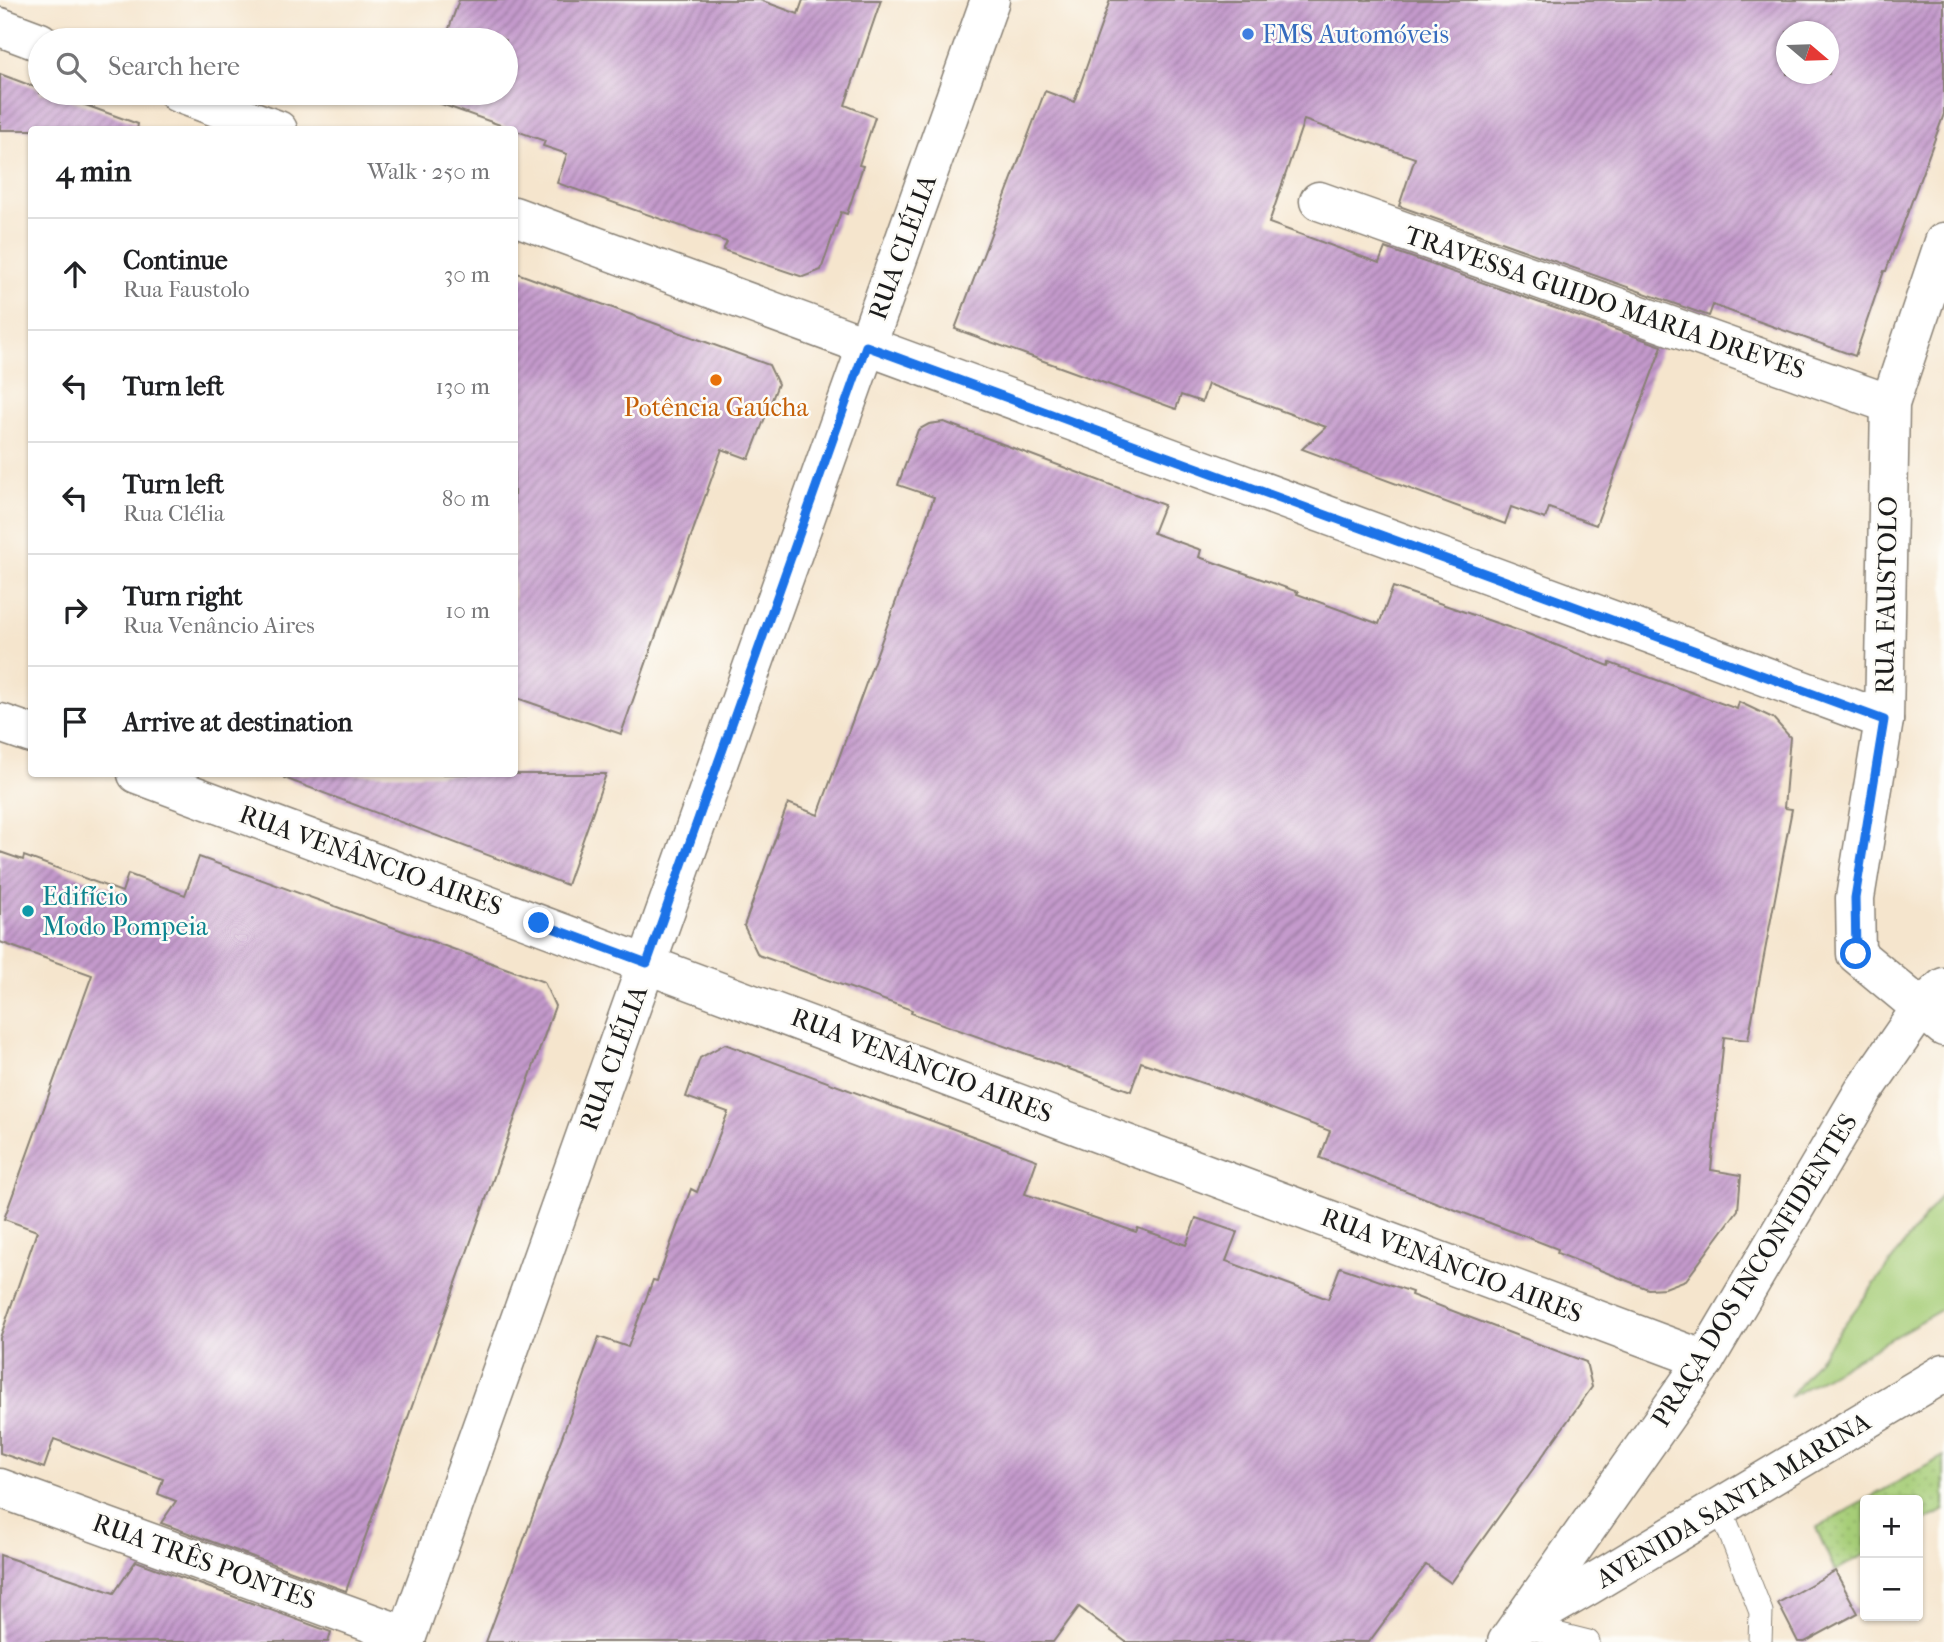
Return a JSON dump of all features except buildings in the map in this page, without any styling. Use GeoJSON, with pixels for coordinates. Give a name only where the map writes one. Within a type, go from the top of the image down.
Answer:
{"type":"FeatureCollection","features":[{"type":"Feature","properties":{"kind":"street","name":"RUA CLÉLIA"},"geometry":{"type":"LineString","coordinates":[[406,1639],[990,0]]}},
{"type":"Feature","properties":{"kind":"street"},"geometry":{"type":"LineString","coordinates":[[0,27],[28,38]]}},
{"type":"Feature","properties":{"kind":"street"},"geometry":{"type":"LineString","coordinates":[[210,105],[267,126]]}},
{"type":"Feature","properties":{"kind":"street","name":"TRAVESSA GUIDO MARIA DREVES"},"geometry":{"type":"LineString","coordinates":[[1319,201],[1890,404]]}},
{"type":"Feature","properties":{"kind":"street"},"geometry":{"type":"LineString","coordinates":[[518,217],[1884,720]]}},
{"type":"Feature","properties":{"kind":"street","name":"RUA FAUSTOLO"},"geometry":{"type":"LineString","coordinates":[[1936,1007],[1856,954],[1855,898],[1884,720],[1890,404],[1944,242]]}},
{"type":"Feature","properties":{"kind":"street"},"geometry":{"type":"LineString","coordinates":[[0,723],[28,733]]}},
{"type":"Feature","properties":{"kind":"street","name":"RUA VENÂNCIO AIRES"},"geometry":{"type":"LineString","coordinates":[[145,777],[1705,1360]]}},
{"type":"Feature","properties":{"kind":"street","name":"PRAÇA DOS INCONFIDENTES"},"geometry":{"type":"LineString","coordinates":[[1514,1633],[1705,1360],[1863,1092],[1936,1007]]}},
{"type":"Feature","properties":{"kind":"street","name":"AVENIDA SANTA MARINA"},"geometry":{"type":"LineString","coordinates":[[1514,1633],[1944,1373]]}},
{"type":"Feature","properties":{"kind":"street","name":"RUA TRÊS PONTES"},"geometry":{"type":"LineString","coordinates":[[0,1488],[406,1639]]}},
{"type":"Feature","properties":{"kind":"lane"},"geometry":{"type":"LineString","coordinates":[[1720,1507],[1761,1612],[1760,1642]]}},
{"type":"Feature","properties":{"kind":"lane"},"geometry":{"type":"LineString","coordinates":[[1514,1633],[1588,1642]]}},
{"type":"Feature","properties":{"kind":"green space"},"geometry":{"type":"Polygon","coordinates":[[[1944,1191],[1944,1308],[1790,1397],[1944,1191]]]}},
{"type":"Feature","properties":{"kind":"green space"},"geometry":{"type":"Polygon","coordinates":[[[1944,1456],[1944,1510],[1923,1522],[1923,1495],[1875,1495],[1944,1456]]]}},
{"type":"Feature","properties":{"kind":"green space"},"geometry":{"type":"Polygon","coordinates":[[[1860,1503],[1860,1557],[1835,1571],[1816,1528],[1860,1503]]]}},
{"type":"Feature","properties":{"kind":"place","name":"FMS Automóveis"},"geometry":{"type":"Point","coordinates":[1248,34]}},
{"type":"Feature","properties":{"kind":"place","name":"Potência Gaúcha"},"geometry":{"type":"Point","coordinates":[716,380]}},
{"type":"Feature","properties":{"kind":"place","name":"Edifício Modo Pompeia"},"geometry":{"type":"Point","coordinates":[28,911]}},
{"type":"Feature","properties":{"kind":"route"},"geometry":{"type":"LineString","coordinates":[[539,923],[647,963],[866,346],[1884,720],[1855,898],[1856,954]]}}]}
